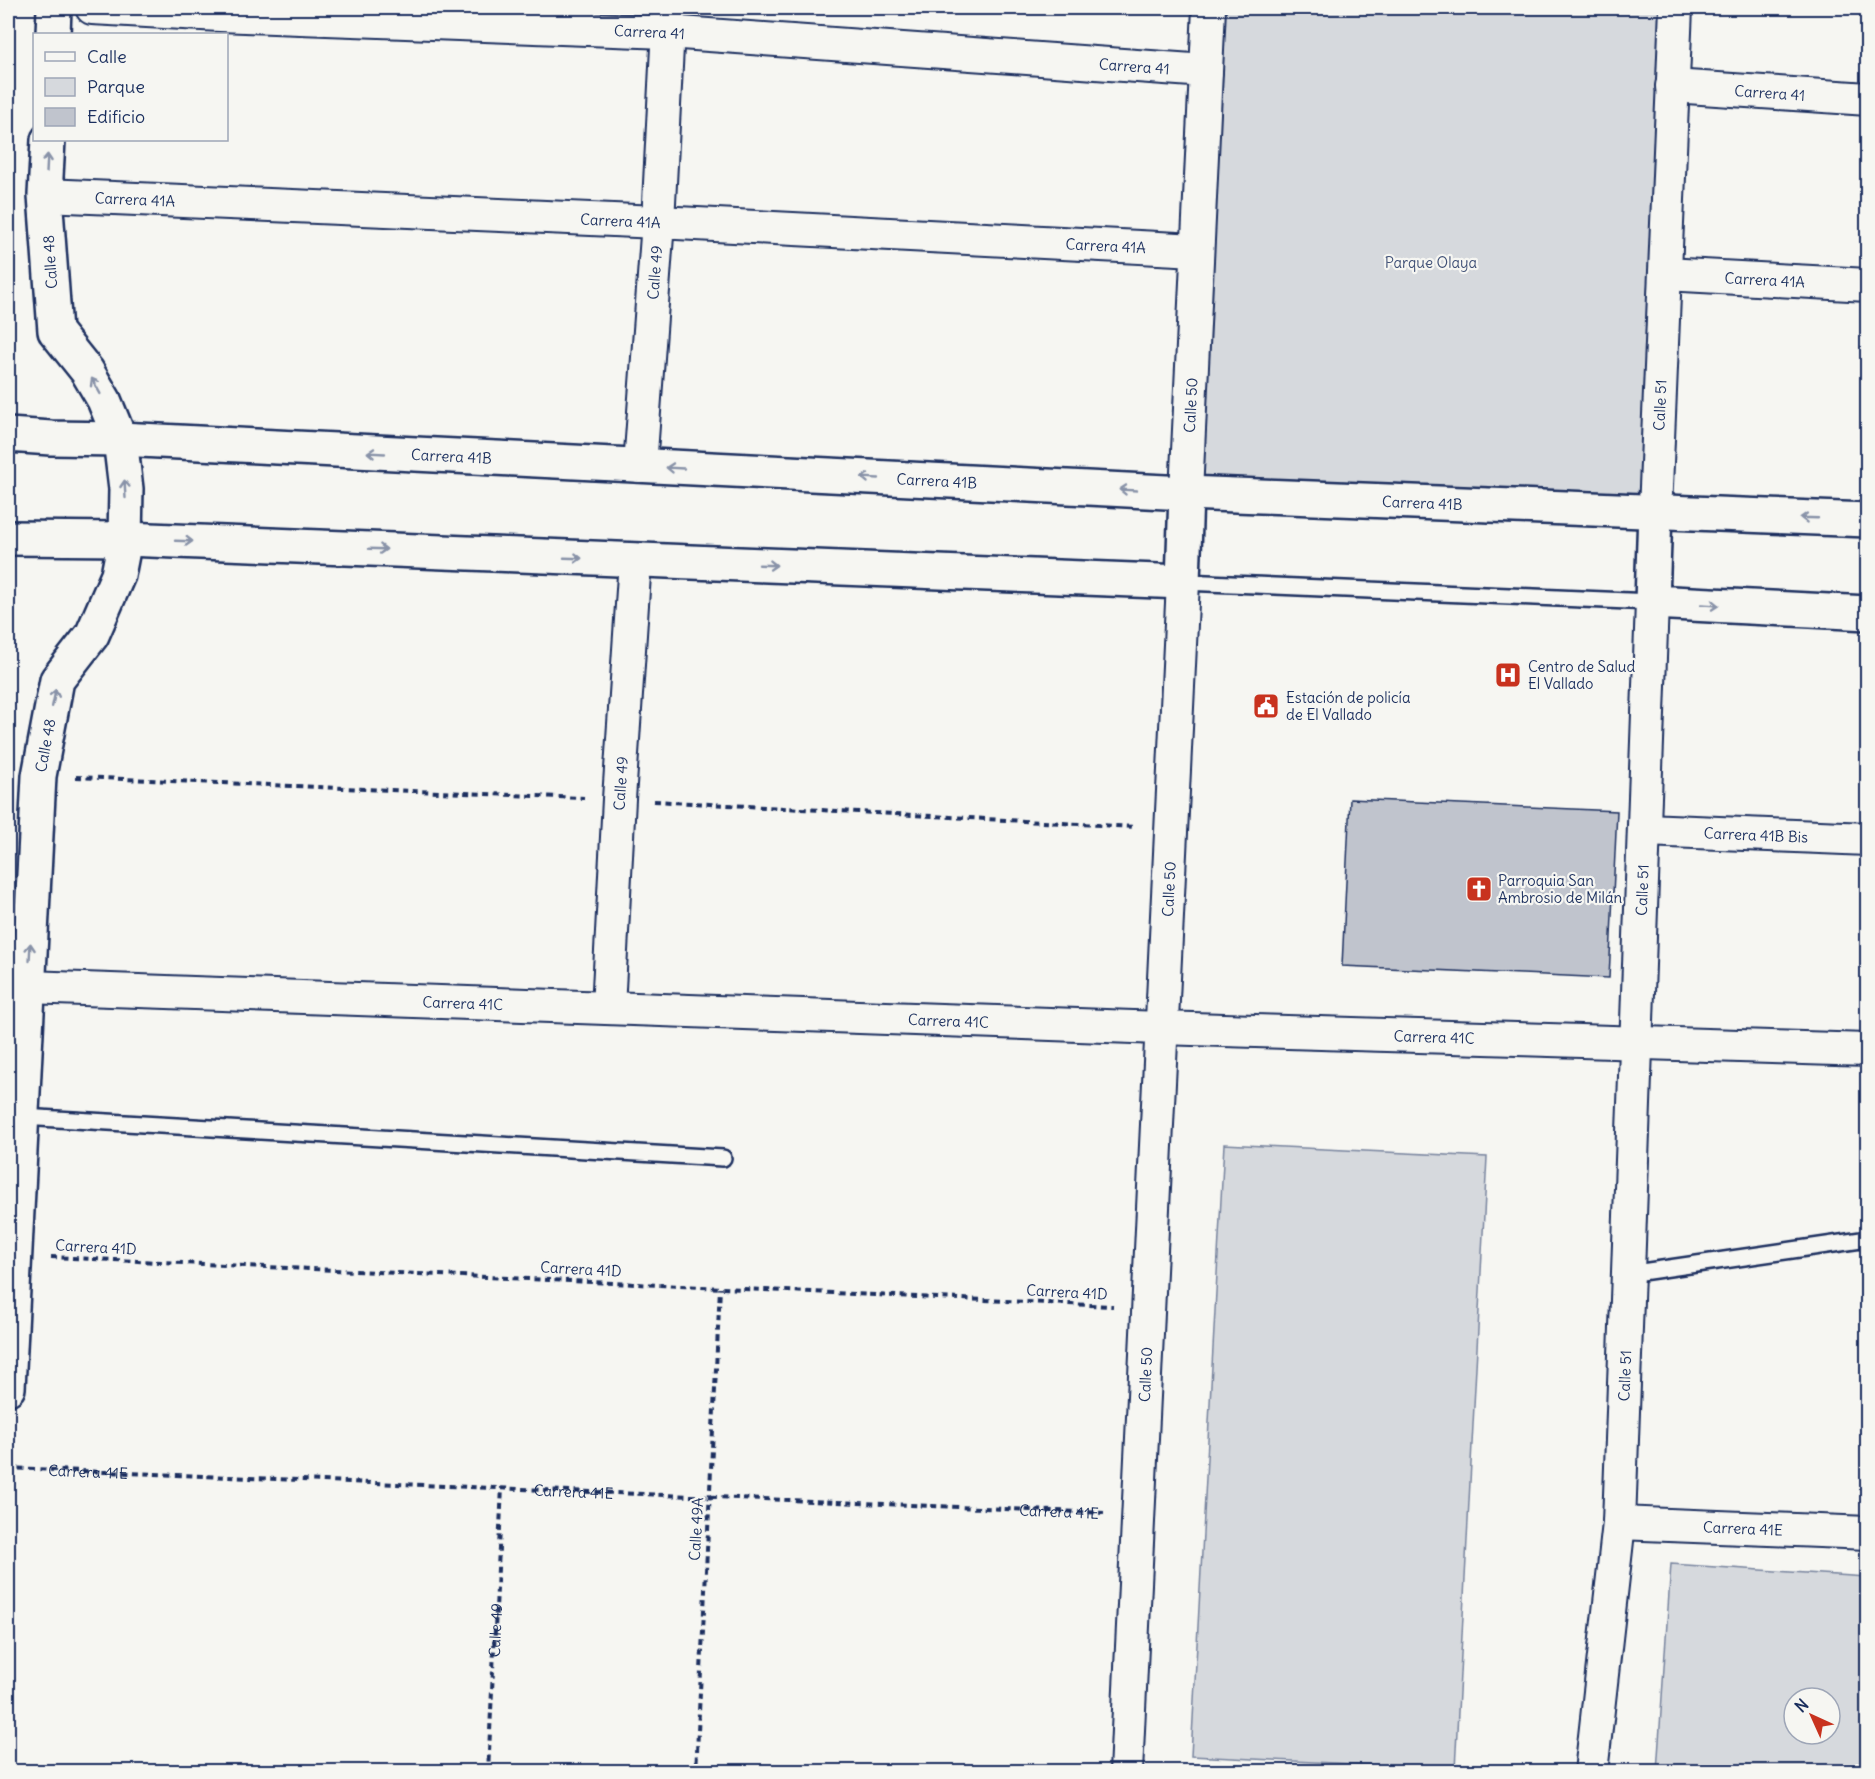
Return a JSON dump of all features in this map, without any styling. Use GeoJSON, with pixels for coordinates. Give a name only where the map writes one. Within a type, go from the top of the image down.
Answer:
{"type":"FeatureCollection","features":[{"type":"Feature","properties":{"kind":"street"},"geometry":{"type":"LineString","coordinates":[[53,33],[54,8]]}},
{"type":"Feature","properties":{"kind":"street","name":"Carrera 41"},"geometry":{"type":"LineString","coordinates":[[92,8],[220,15],[668,20],[1206,71]]}},
{"type":"Feature","properties":{"kind":"street","name":"Calle 50"},"geometry":{"type":"LineString","coordinates":[[1126,1772],[1209,8]]}},
{"type":"Feature","properties":{"kind":"street","name":"Calle 51"},"geometry":{"type":"LineString","coordinates":[[1591,1772],[1619,1522],[1655,511],[1676,8]]}},
{"type":"Feature","properties":{"kind":"street","name":"Calle 49"},"geometry":{"type":"LineString","coordinates":[[640,466],[658,222],[668,20]]}},
{"type":"Feature","properties":{"kind":"street","name":"Carrera 41"},"geometry":{"type":"LineString","coordinates":[[1672,86],[1868,99]]}},
{"type":"Feature","properties":{"kind":"street","name":"Calle 48"},"geometry":{"type":"LineString","coordinates":[[8,1388],[39,776],[57,680],[92,635],[118,575],[125,539],[126,489],[120,440],[104,400],[87,371],[55,331],[45,195],[48,141]]}},
{"type":"Feature","properties":{"kind":"street","name":"Carrera 41A"},"geometry":{"type":"LineString","coordinates":[[45,195],[658,222],[1197,250]]}},
{"type":"Feature","properties":{"kind":"street","name":"Carrera 41A"},"geometry":{"type":"LineString","coordinates":[[1665,274],[1868,285]]}},
{"type":"Feature","properties":{"kind":"street","name":"Carrera 41B"},"geometry":{"type":"LineString","coordinates":[[8,435],[1186,493],[1868,520]]}},
{"type":"Feature","properties":{"kind":"street"},"geometry":{"type":"LineString","coordinates":[[8,538],[125,539],[1183,582]]}},
{"type":"Feature","properties":{"kind":"street","name":"Calle 49"},"geometry":{"type":"LineString","coordinates":[[608,1008],[618,799],[635,560]]}},
{"type":"Feature","properties":{"kind":"street"},"geometry":{"type":"LineString","coordinates":[[1652,602],[1868,613]]}},
{"type":"Feature","properties":{"kind":"street","name":"Carrera 41B Bis"},"geometry":{"type":"LineString","coordinates":[[1645,830],[1868,839]]}},
{"type":"Feature","properties":{"kind":"street","name":"Carrera 41C"},"geometry":{"type":"LineString","coordinates":[[28,987],[1161,1028],[1868,1050]]}},
{"type":"Feature","properties":{"kind":"street","name":"Carrera 41E"},"geometry":{"type":"LineString","coordinates":[[1619,1522],[1868,1533]]}},
{"type":"Feature","properties":{"kind":"lane"},"geometry":{"type":"LineString","coordinates":[[1183,582],[1652,602]]}},
{"type":"Feature","properties":{"kind":"lane"},"geometry":{"type":"LineString","coordinates":[[22,1117],[723,1158]]}},
{"type":"Feature","properties":{"kind":"lane"},"geometry":{"type":"LineString","coordinates":[[1628,1274],[1868,1239]]}},
{"type":"Feature","properties":{"kind":"path","name":"Carrera 41D"},"geometry":{"type":"LineString","coordinates":[[14,1255],[1148,1307]]}},
{"type":"Feature","properties":{"kind":"path","name":"Calle 49A"},"geometry":{"type":"LineString","coordinates":[[696,1772],[720,1288]]}},
{"type":"Feature","properties":{"kind":"path","name":"Carrera 41E"},"geometry":{"type":"LineString","coordinates":[[8,1468],[1138,1514]]}},
{"type":"Feature","properties":{"kind":"path","name":"Calle 49"},"geometry":{"type":"LineString","coordinates":[[488,1772],[502,1487]]}},
{"type":"Feature","properties":{"kind":"green space","name":"Parque Olaya"},"geometry":{"type":"Polygon","coordinates":[[[1209,8],[1676,8],[1655,511],[1186,493],[1209,8]]]}},
{"type":"Feature","properties":{"kind":"green space"},"geometry":{"type":"Polygon","coordinates":[[[1224,1144],[1487,1157],[1455,1769],[1191,1756],[1224,1144]]]}},
{"type":"Feature","properties":{"kind":"green space"},"geometry":{"type":"Polygon","coordinates":[[[1671,1564],[1867,1577],[1867,1771],[1657,1771],[1671,1564]]]}},
{"type":"Feature","properties":{"kind":"building","name":"Parroquia San Ambrosio de Milán"},"geometry":{"type":"Polygon","coordinates":[[[1350,799],[1617,811],[1609,978],[1342,966],[1350,799]]]}},
{"type":"Feature","properties":{"kind":"place","name":"Centro de Salud El Vallado"},"geometry":{"type":"Point","coordinates":[1508,675]}},
{"type":"Feature","properties":{"kind":"place","name":"Estación de policía de El Vallado"},"geometry":{"type":"Point","coordinates":[1266,706]}},
{"type":"Feature","properties":{"kind":"place","name":"Parroquia San Ambrosio de Milán"},"geometry":{"type":"Point","coordinates":[1479,889]}}]}
